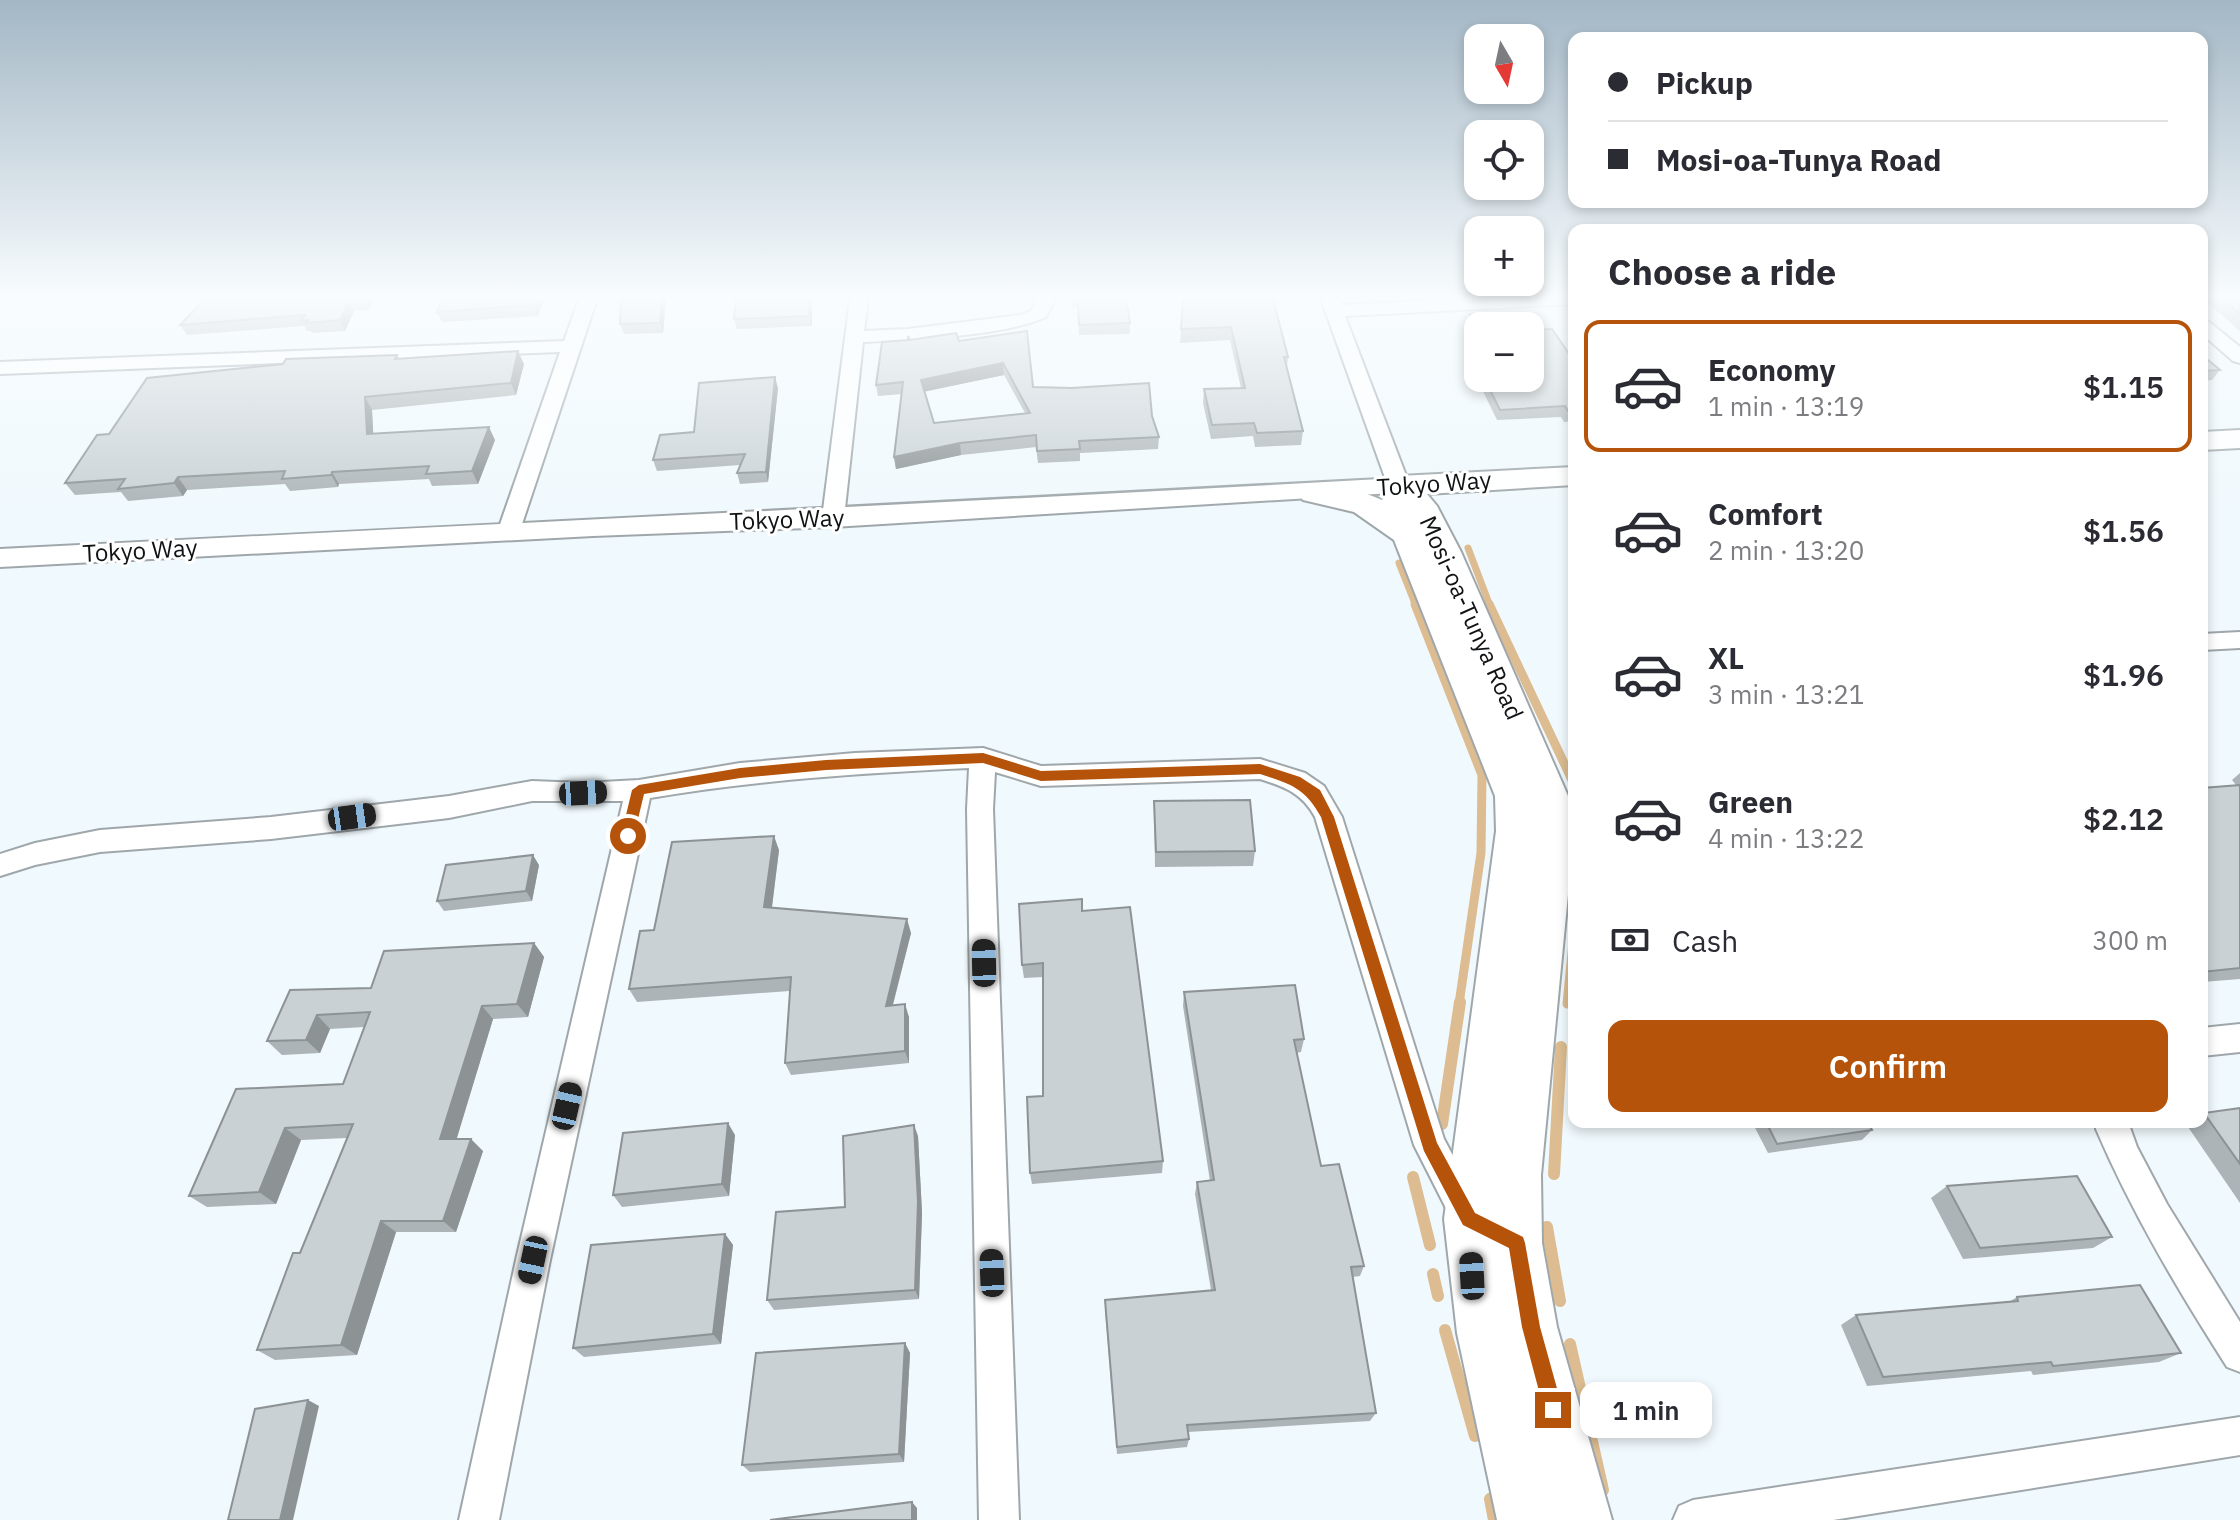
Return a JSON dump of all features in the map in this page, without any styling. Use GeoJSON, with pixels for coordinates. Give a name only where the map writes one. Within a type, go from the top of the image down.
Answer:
{"type":"FeatureCollection","features":[{"type":"Feature","properties":{"kind":"main road"},"geometry":{"type":"LineString","coordinates":[[2208,441],[2240,439]]}},
{"type":"Feature","properties":{"kind":"main road","name":"Tokyo Way"},"geometry":{"type":"LineString","coordinates":[[1399,486],[1568,476]]}},
{"type":"Feature","properties":{"kind":"main road"},"geometry":{"type":"LineString","coordinates":[[1314,493],[1337,495],[1368,505],[1427,543],[1438,529],[1442,509],[1455,492],[1477,481]]}},
{"type":"Feature","properties":{"kind":"main road","name":"Mosi-oa-Tunya Road"},"geometry":{"type":"LineString","coordinates":[[1399,486],[1397,505],[1427,543],[1562,796],[1517,1175],[1517,1243],[1531,1327],[1583,1520]]}},
{"type":"Feature","properties":{"kind":"main road","name":"Mosi-oa-Tunya Road"},"geometry":{"type":"LineString","coordinates":[[1427,543],[1514,796],[1516,831],[1469,1219],[1472,1276],[1488,1361],[1526,1520]]}},
{"type":"Feature","properties":{"kind":"street"},"geometry":{"type":"LineString","coordinates":[[508,533],[563,370]]}},
{"type":"Feature","properties":{"kind":"street"},"geometry":{"type":"LineString","coordinates":[[833,518],[853,370]]}},
{"type":"Feature","properties":{"kind":"street"},"geometry":{"type":"LineString","coordinates":[[1356,370],[1399,486]]}},
{"type":"Feature","properties":{"kind":"street","name":"Tokyo Way"},"geometry":{"type":"LineString","coordinates":[[0,558],[833,518],[1399,486]]}},
{"type":"Feature","properties":{"kind":"street"},"geometry":{"type":"LineString","coordinates":[[2208,642],[2240,640]]}},
{"type":"Feature","properties":{"kind":"street"},"geometry":{"type":"LineString","coordinates":[[983,758],[980,809],[999,1520]]}},
{"type":"Feature","properties":{"kind":"street"},"geometry":{"type":"LineString","coordinates":[[0,865],[35,854],[100,841],[271,828],[449,807],[532,791],[583,793],[639,790],[740,773],[855,763],[983,758],[1041,776],[1260,769],[1296,780],[1315,793],[1328,817],[1430,1145],[1469,1219],[1517,1243]]}},
{"type":"Feature","properties":{"kind":"street"},"geometry":{"type":"LineString","coordinates":[[479,1520],[533,1260],[639,790]]}},
{"type":"Feature","properties":{"kind":"street"},"geometry":{"type":"LineString","coordinates":[[2208,1041],[2240,1038]]}},
{"type":"Feature","properties":{"kind":"street"},"geometry":{"type":"LineString","coordinates":[[2112,1128],[2135,1182],[2185,1270],[2240,1354]]}},
{"type":"Feature","properties":{"kind":"street"},"geometry":{"type":"LineString","coordinates":[[1693,1520],[1802,1506],[2240,1436]]}},
{"type":"Feature","properties":{"kind":"building"},"geometry":{"type":"Polygon","coordinates":[[[225,370],[514,370],[511,383],[365,397],[367,434],[489,427],[472,471],[426,474],[429,466],[332,472],[331,475],[282,479],[285,471],[178,477],[174,483],[118,489],[125,479],[65,483],[97,435],[109,434],[147,378],[225,370]]]}},
{"type":"Feature","properties":{"kind":"building"},"geometry":{"type":"Polygon","coordinates":[[[878,370],[970,370],[921,380],[934,423],[1030,413],[1007,370],[1031,370],[1033,387],[1149,383],[1152,416],[1159,437],[1079,441],[1080,449],[1037,451],[1036,435],[960,443],[894,457],[903,382],[876,385],[878,370]]]}},
{"type":"Feature","properties":{"kind":"building"},"geometry":{"type":"Polygon","coordinates":[[[1241,370],[1287,370],[1303,431],[1257,433],[1254,423],[1212,425],[1204,389],[1245,388],[1241,370]]]}},
{"type":"Feature","properties":{"kind":"building"},"geometry":{"type":"Polygon","coordinates":[[[1544,370],[1568,370],[1568,411],[1565,406],[1500,410],[1491,392],[1544,392],[1544,370]]]}},
{"type":"Feature","properties":{"kind":"building"},"geometry":{"type":"Polygon","coordinates":[[[775,377],[766,472],[737,473],[745,454],[653,460],[660,435],[694,432],[699,383],[775,377]]]}},
{"type":"Feature","properties":{"kind":"building"},"geometry":{"type":"Polygon","coordinates":[[[2240,785],[2240,968],[2208,971],[2208,788],[2240,785]]]}},
{"type":"Feature","properties":{"kind":"building"},"geometry":{"type":"Polygon","coordinates":[[[1250,800],[1255,851],[1156,852],[1154,801],[1250,800]]]}},
{"type":"Feature","properties":{"kind":"building"},"geometry":{"type":"Polygon","coordinates":[[[774,836],[764,907],[907,919],[886,1006],[905,1004],[905,1051],[785,1063],[791,977],[629,989],[640,931],[654,930],[672,842],[774,836]]]}},
{"type":"Feature","properties":{"kind":"building"},"geometry":{"type":"Polygon","coordinates":[[[533,855],[526,891],[437,901],[446,865],[533,855]]]}},
{"type":"Feature","properties":{"kind":"building"},"geometry":{"type":"Polygon","coordinates":[[[1082,899],[1082,911],[1130,907],[1163,1161],[1030,1173],[1027,1097],[1043,1096],[1043,963],[1022,965],[1019,904],[1082,899]]]}},
{"type":"Feature","properties":{"kind":"building"},"geometry":{"type":"Polygon","coordinates":[[[534,943],[517,1004],[482,1006],[440,1139],[471,1139],[443,1221],[381,1221],[341,1345],[257,1350],[293,1253],[300,1253],[353,1124],[285,1128],[259,1192],[189,1196],[236,1089],[343,1084],[370,1012],[317,1015],[306,1040],[267,1041],[290,990],[371,988],[384,951],[534,943]]]}},
{"type":"Feature","properties":{"kind":"building"},"geometry":{"type":"Polygon","coordinates":[[[1295,985],[1304,1039],[1294,1040],[1321,1166],[1339,1164],[1364,1266],[1351,1267],[1376,1413],[1187,1425],[1189,1439],[1117,1447],[1105,1300],[1215,1290],[1197,1182],[1214,1180],[1184,992],[1295,985]]]}},
{"type":"Feature","properties":{"kind":"building"},"geometry":{"type":"Polygon","coordinates":[[[2240,1108],[2240,1164],[2208,1119],[2208,1112],[2240,1108]]]}},
{"type":"Feature","properties":{"kind":"building"},"geometry":{"type":"Polygon","coordinates":[[[728,1123],[722,1184],[613,1195],[623,1133],[728,1123]]]}},
{"type":"Feature","properties":{"kind":"building"},"geometry":{"type":"Polygon","coordinates":[[[914,1125],[918,1202],[915,1290],[767,1300],[776,1212],[845,1207],[843,1136],[914,1125]]]}},
{"type":"Feature","properties":{"kind":"building"},"geometry":{"type":"Polygon","coordinates":[[[1769,1128],[1872,1130],[1777,1144],[1769,1128]]]}},
{"type":"Feature","properties":{"kind":"building"},"geometry":{"type":"Polygon","coordinates":[[[2077,1176],[2112,1237],[1980,1248],[1947,1186],[2077,1176]]]}},
{"type":"Feature","properties":{"kind":"building"},"geometry":{"type":"Polygon","coordinates":[[[725,1234],[713,1334],[573,1348],[591,1245],[725,1234]]]}},
{"type":"Feature","properties":{"kind":"building"},"geometry":{"type":"Polygon","coordinates":[[[2140,1285],[2181,1353],[2053,1366],[2051,1362],[1883,1377],[1856,1315],[2018,1301],[2017,1297],[2140,1285]]]}},
{"type":"Feature","properties":{"kind":"building"},"geometry":{"type":"Polygon","coordinates":[[[905,1343],[899,1454],[742,1465],[756,1353],[905,1343]]]}},
{"type":"Feature","properties":{"kind":"building"},"geometry":{"type":"Polygon","coordinates":[[[308,1400],[280,1520],[228,1520],[255,1409],[308,1400]]]}},
{"type":"Feature","properties":{"kind":"building"},"geometry":{"type":"Polygon","coordinates":[[[912,1502],[912,1520],[770,1520],[912,1502]]]}},
{"type":"Feature","properties":{"kind":"waterway"},"geometry":{"type":"LineString","coordinates":[[1468,548],[1490,606]]}},
{"type":"Feature","properties":{"kind":"waterway"},"geometry":{"type":"LineString","coordinates":[[1399,563],[1416,606]]}},
{"type":"Feature","properties":{"kind":"waterway"},"geometry":{"type":"LineString","coordinates":[[1415,604],[1482,775],[1481,853],[1459,1004]]}},
{"type":"Feature","properties":{"kind":"waterway"},"geometry":{"type":"LineString","coordinates":[[1489,604],[1568,772]]}},
{"type":"Feature","properties":{"kind":"waterway"},"geometry":{"type":"LineString","coordinates":[[1567,1004],[1568,994]]}},
{"type":"Feature","properties":{"kind":"waterway"},"geometry":{"type":"LineString","coordinates":[[1442,1124],[1460,1002]]}},
{"type":"Feature","properties":{"kind":"waterway"},"geometry":{"type":"LineString","coordinates":[[1554,1174],[1561,1047]]}},
{"type":"Feature","properties":{"kind":"waterway"},"geometry":{"type":"LineString","coordinates":[[1413,1177],[1430,1245]]}},
{"type":"Feature","properties":{"kind":"waterway"},"geometry":{"type":"LineString","coordinates":[[1547,1227],[1560,1301]]}},
{"type":"Feature","properties":{"kind":"waterway"},"geometry":{"type":"LineString","coordinates":[[1433,1274],[1438,1296]]}},
{"type":"Feature","properties":{"kind":"waterway"},"geometry":{"type":"LineString","coordinates":[[1445,1330],[1475,1436]]}},
{"type":"Feature","properties":{"kind":"waterway"},"geometry":{"type":"LineString","coordinates":[[1570,1344],[1603,1490]]}},
{"type":"Feature","properties":{"kind":"waterway"},"geometry":{"type":"LineString","coordinates":[[1490,1499],[1494,1520]]}},
{"type":"Feature","properties":{"kind":"route"},"geometry":{"type":"LineString","coordinates":[[628,836],[639,790],[740,773],[826,765],[983,758],[1041,776],[1260,769],[1296,780],[1315,793],[1328,817],[1430,1145],[1469,1219],[1517,1243],[1531,1327],[1553,1410]]}}]}
